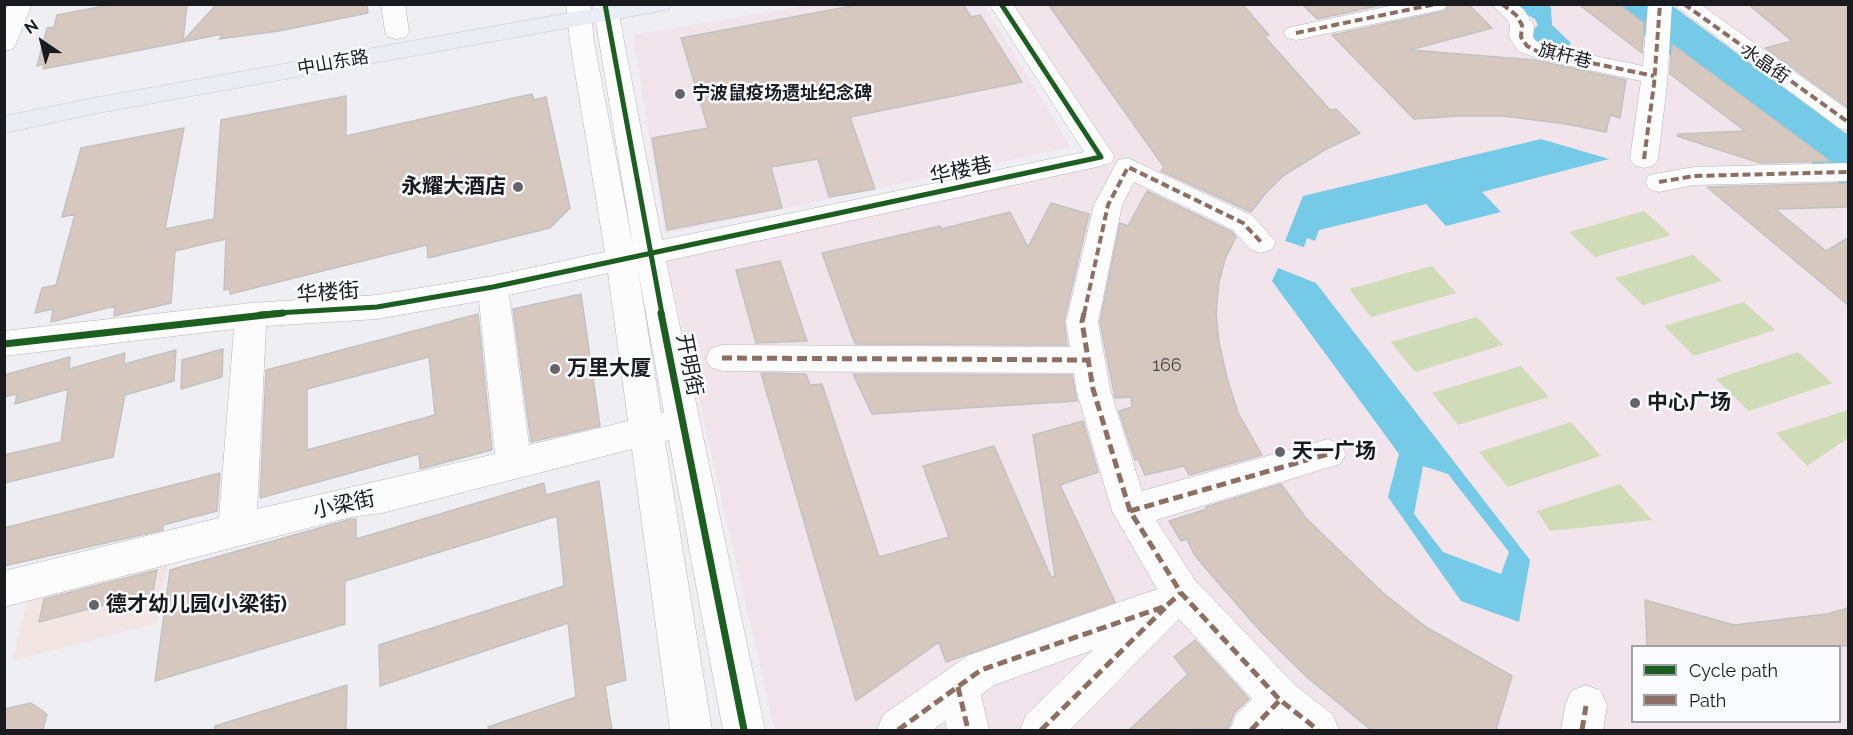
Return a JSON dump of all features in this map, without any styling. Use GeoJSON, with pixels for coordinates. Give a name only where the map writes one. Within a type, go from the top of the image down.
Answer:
{"type":"FeatureCollection","features":[{"type":"Feature","properties":{"kind":"main road","name":"中山东路"},"geometry":{"type":"LineString","coordinates":[[4,106],[173,76],[538,4]]}},
{"type":"Feature","properties":{"kind":"main road","name":"中山东路"},"geometry":{"type":"LineString","coordinates":[[4,125],[592,11],[661,4]]}},
{"type":"Feature","properties":{"kind":"street"},"geometry":{"type":"LineString","coordinates":[[4,44],[20,4]]}},
{"type":"Feature","properties":{"kind":"street"},"geometry":{"type":"LineString","coordinates":[[393,4],[397,32]]}},
{"type":"Feature","properties":{"kind":"street","name":"华楼巷"},"geometry":{"type":"LineString","coordinates":[[635,257],[1101,158],[1001,4]]}},
{"type":"Feature","properties":{"kind":"street"},"geometry":{"type":"LineString","coordinates":[[1296,33],[1436,4]]}},
{"type":"Feature","properties":{"kind":"street","name":"旗杆巷"},"geometry":{"type":"LineString","coordinates":[[1502,4],[1516,15],[1522,26],[1521,37],[1527,46],[1539,52],[1654,76]]}},
{"type":"Feature","properties":{"kind":"street"},"geometry":{"type":"LineString","coordinates":[[1644,159],[1660,4]]}},
{"type":"Feature","properties":{"kind":"street","name":"水晶街"},"geometry":{"type":"LineString","coordinates":[[1684,4],[1848,122]]}},
{"type":"Feature","properties":{"kind":"street","name":"开明街"},"geometry":{"type":"LineString","coordinates":[[592,11],[635,257],[647,431],[691,730]]}},
{"type":"Feature","properties":{"kind":"street"},"geometry":{"type":"LineString","coordinates":[[1261,242],[1243,223],[1128,167],[1107,205],[1082,322],[1103,429],[1130,511],[1174,599],[1280,700],[1318,730]]}},
{"type":"Feature","properties":{"kind":"street"},"geometry":{"type":"LineString","coordinates":[[1659,182],[1694,176],[1848,172]]}},
{"type":"Feature","properties":{"kind":"street","name":"开明街"},"geometry":{"type":"LineString","coordinates":[[635,257],[684,422],[732,727]]}},
{"type":"Feature","properties":{"kind":"street","name":"华楼街"},"geometry":{"type":"LineString","coordinates":[[4,344],[250,315],[376,307],[493,287],[635,257]]}},
{"type":"Feature","properties":{"kind":"street"},"geometry":{"type":"LineString","coordinates":[[493,287],[514,463]]}},
{"type":"Feature","properties":{"kind":"street"},"geometry":{"type":"LineString","coordinates":[[237,530],[250,315]]}},
{"type":"Feature","properties":{"kind":"street"},"geometry":{"type":"LineString","coordinates":[[722,358],[1088,360]]}},
{"type":"Feature","properties":{"kind":"street","name":"小梁街"},"geometry":{"type":"LineString","coordinates":[[4,589],[351,501],[382,497],[684,422]]}},
{"type":"Feature","properties":{"kind":"street"},"geometry":{"type":"LineString","coordinates":[[1130,511],[1328,454]]}},
{"type":"Feature","properties":{"kind":"street"},"geometry":{"type":"LineString","coordinates":[[898,730],[981,670],[1174,599]]}},
{"type":"Feature","properties":{"kind":"street"},"geometry":{"type":"LineString","coordinates":[[1041,730],[1174,599]]}},
{"type":"Feature","properties":{"kind":"street"},"geometry":{"type":"LineString","coordinates":[[958,687],[968,730]]}},
{"type":"Feature","properties":{"kind":"street"},"geometry":{"type":"LineString","coordinates":[[1251,730],[1280,700]]}},
{"type":"Feature","properties":{"kind":"shaded area"},"geometry":{"type":"Polygon","coordinates":[[[811,5],[984,5],[1071,147],[665,234],[633,35],[811,5]]]}},
{"type":"Feature","properties":{"kind":"shaded area","name":"天一广场"},"geometry":{"type":"Polygon","coordinates":[[[1013,5],[1848,5],[1848,730],[775,730],[666,258],[1115,161],[1013,5]]]}},
{"type":"Feature","properties":{"kind":"shaded area","name":"德才幼儿园(小梁街)"},"geometry":{"type":"Polygon","coordinates":[[[170,553],[157,623],[12,661],[31,587],[170,553]]]}},
{"type":"Feature","properties":{"kind":"green space"},"geometry":{"type":"Polygon","coordinates":[[[1644,211],[1671,235],[1595,257],[1569,232],[1644,211]]]}},
{"type":"Feature","properties":{"kind":"green space"},"geometry":{"type":"Polygon","coordinates":[[[1693,255],[1722,281],[1643,305],[1615,278],[1693,255]]]}},
{"type":"Feature","properties":{"kind":"green space"},"geometry":{"type":"Polygon","coordinates":[[[1432,266],[1456,293],[1371,317],[1349,289],[1432,266]]]}},
{"type":"Feature","properties":{"kind":"green space"},"geometry":{"type":"Polygon","coordinates":[[[1744,302],[1775,330],[1694,356],[1664,326],[1744,302]]]}},
{"type":"Feature","properties":{"kind":"green space"},"geometry":{"type":"Polygon","coordinates":[[[1477,317],[1503,345],[1415,372],[1391,342],[1477,317]]]}},
{"type":"Feature","properties":{"kind":"green space"},"geometry":{"type":"Polygon","coordinates":[[[1798,352],[1832,383],[1749,411],[1716,379],[1798,352]]]}},
{"type":"Feature","properties":{"kind":"green space"},"geometry":{"type":"Polygon","coordinates":[[[1521,366],[1549,397],[1458,425],[1432,393],[1521,366]]]}},
{"type":"Feature","properties":{"kind":"green space"},"geometry":{"type":"Polygon","coordinates":[[[1848,410],[1848,438],[1807,466],[1776,433],[1848,410]]]}},
{"type":"Feature","properties":{"kind":"green space"},"geometry":{"type":"Polygon","coordinates":[[[1571,422],[1601,456],[1508,487],[1479,452],[1571,422]]]}},
{"type":"Feature","properties":{"kind":"green space"},"geometry":{"type":"Polygon","coordinates":[[[1620,484],[1652,520],[1550,531],[1537,511],[1620,484]]]}},
{"type":"Feature","properties":{"kind":"water"},"geometry":{"type":"Polygon","coordinates":[[[1510,5],[1549,5],[1552,25],[1571,43],[1568,48],[1563,51],[1533,42],[1532,31],[1538,25],[1535,19],[1510,5]]]}},
{"type":"Feature","properties":{"kind":"water"},"geometry":{"type":"Polygon","coordinates":[[[1604,5],[1671,5],[1848,135],[1848,190],[1604,5]]]}},
{"type":"Feature","properties":{"kind":"water"},"geometry":{"type":"Polygon","coordinates":[[[1541,139],[1609,159],[1482,192],[1501,212],[1446,226],[1426,204],[1319,230],[1315,241],[1307,238],[1304,247],[1285,241],[1303,196],[1541,139]]]}},
{"type":"Feature","properties":{"kind":"water"},"geometry":{"type":"Polygon","coordinates":[[[1278,268],[1316,283],[1530,560],[1519,622],[1461,601],[1388,497],[1399,454],[1272,281],[1278,268]],[[1423,466],[1414,514],[1443,552],[1501,574],[1509,552],[1448,474],[1423,466]]]}},
{"type":"Feature","properties":{"kind":"building"},"geometry":{"type":"Polygon","coordinates":[[[115,4],[187,4],[183,41],[217,4],[367,4],[368,13],[279,31],[219,39],[223,34],[43,69],[44,64],[37,66],[47,28],[54,27],[57,15],[115,4]]]}},
{"type":"Feature","properties":{"kind":"building"},"geometry":{"type":"Polygon","coordinates":[[[862,4],[963,4],[971,17],[980,15],[1022,82],[850,117],[875,189],[829,197],[818,159],[771,167],[782,208],[667,230],[652,138],[708,128],[681,38],[862,4]]]}},
{"type":"Feature","properties":{"kind":"building"},"geometry":{"type":"Polygon","coordinates":[[[1048,4],[1242,4],[1269,35],[1264,36],[1330,110],[1336,109],[1360,133],[1326,149],[1283,176],[1251,212],[1161,171],[1164,167],[1048,4]]]}},
{"type":"Feature","properties":{"kind":"building"},"geometry":{"type":"Polygon","coordinates":[[[1302,4],[1386,4],[1317,19],[1302,4]]]}},
{"type":"Feature","properties":{"kind":"building"},"geometry":{"type":"Polygon","coordinates":[[[1449,4],[1468,4],[1492,28],[1410,50],[1535,60],[1626,80],[1620,118],[1610,115],[1606,132],[1503,116],[1414,119],[1332,35],[1445,11],[1449,4]]]}},
{"type":"Feature","properties":{"kind":"building"},"geometry":{"type":"Polygon","coordinates":[[[1578,4],[1619,4],[1644,23],[1642,53],[1578,4]]]}},
{"type":"Feature","properties":{"kind":"building"},"geometry":{"type":"Polygon","coordinates":[[[1748,4],[1848,4],[1848,108],[1765,48],[1792,41],[1748,4]]]}},
{"type":"Feature","properties":{"kind":"building"},"geometry":{"type":"Polygon","coordinates":[[[1672,44],[1830,161],[1760,163],[1677,136],[1678,134],[1745,131],[1670,74],[1672,44]]]}},
{"type":"Feature","properties":{"kind":"building"},"geometry":{"type":"Polygon","coordinates":[[[532,94],[534,100],[546,97],[570,208],[550,228],[428,258],[427,245],[230,294],[229,289],[224,290],[226,239],[175,251],[171,303],[114,316],[115,306],[51,322],[53,309],[35,313],[42,288],[56,285],[75,214],[62,217],[81,148],[184,128],[165,229],[214,219],[221,120],[346,96],[346,136],[532,94]]]}},
{"type":"Feature","properties":{"kind":"building"},"geometry":{"type":"Polygon","coordinates":[[[1848,183],[1848,207],[1775,209],[1826,251],[1848,238],[1848,305],[1707,187],[1848,183]]]}},
{"type":"Feature","properties":{"kind":"building"},"geometry":{"type":"Polygon","coordinates":[[[1147,191],[1232,232],[1236,237],[1225,259],[1219,282],[1216,314],[1219,342],[1238,413],[1262,455],[1189,475],[1184,466],[1145,475],[1138,459],[1135,460],[1119,411],[1132,407],[1131,397],[1115,398],[1100,322],[1120,223],[1128,226],[1147,191]]]}},
{"type":"Feature","properties":{"kind":"building"},"geometry":{"type":"Polygon","coordinates":[[[1051,203],[1089,214],[1064,321],[1067,345],[855,344],[822,253],[940,226],[941,229],[1010,212],[1028,247],[1051,203]]]}},
{"type":"Feature","properties":{"kind":"building"},"geometry":{"type":"Polygon","coordinates":[[[780,261],[807,341],[756,343],[736,270],[780,261]]]}},
{"type":"Feature","properties":{"kind":"building","name":"万里大厦"},"geometry":{"type":"Polygon","coordinates":[[[581,294],[600,426],[531,442],[513,309],[581,294]]]}},
{"type":"Feature","properties":{"kind":"building"},"geometry":{"type":"Polygon","coordinates":[[[478,314],[492,450],[420,469],[419,454],[260,498],[266,370],[478,314]],[[429,357],[307,389],[307,450],[435,415],[429,357]]]}},
{"type":"Feature","properties":{"kind":"building"},"geometry":{"type":"Polygon","coordinates":[[[223,349],[222,377],[181,389],[182,360],[223,349]]]}},
{"type":"Feature","properties":{"kind":"building"},"geometry":{"type":"Polygon","coordinates":[[[176,350],[174,381],[125,395],[113,457],[4,483],[4,455],[61,442],[68,389],[15,404],[17,394],[4,397],[4,375],[70,357],[69,369],[125,353],[124,364],[176,350]]]}},
{"type":"Feature","properties":{"kind":"building"},"geometry":{"type":"Polygon","coordinates":[[[761,373],[806,374],[810,385],[822,384],[879,557],[949,537],[923,466],[994,446],[1051,577],[1055,576],[1033,435],[1083,421],[1098,472],[1060,485],[1115,602],[946,662],[939,642],[856,701],[761,373]]]}},
{"type":"Feature","properties":{"kind":"building"},"geometry":{"type":"Polygon","coordinates":[[[853,374],[1072,375],[1077,401],[872,414],[853,374]]]}},
{"type":"Feature","properties":{"kind":"building"},"geometry":{"type":"Polygon","coordinates":[[[220,473],[217,511],[163,525],[163,530],[4,566],[4,528],[220,473]]]}},
{"type":"Feature","properties":{"kind":"building"},"geometry":{"type":"Polygon","coordinates":[[[599,481],[626,680],[605,686],[612,730],[489,730],[488,727],[576,697],[568,623],[380,686],[379,645],[564,586],[557,516],[345,581],[345,624],[155,681],[170,570],[351,519],[356,519],[356,539],[544,483],[546,495],[599,481]]]}},
{"type":"Feature","properties":{"kind":"building"},"geometry":{"type":"Polygon","coordinates":[[[1281,484],[1306,518],[1382,592],[1426,627],[1512,676],[1496,730],[1371,730],[1308,678],[1263,634],[1194,554],[1187,539],[1181,541],[1169,521],[1281,484]]]}},
{"type":"Feature","properties":{"kind":"building"},"geometry":{"type":"Polygon","coordinates":[[[157,570],[153,592],[39,622],[44,599],[157,570]]]}},
{"type":"Feature","properties":{"kind":"building"},"geometry":{"type":"Polygon","coordinates":[[[1645,600],[1734,625],[1827,614],[1848,608],[1848,646],[1647,645],[1645,600]]]}},
{"type":"Feature","properties":{"kind":"building"},"geometry":{"type":"Polygon","coordinates":[[[1195,640],[1249,699],[1234,713],[1228,729],[1129,730],[1188,674],[1174,657],[1195,640]]]}},
{"type":"Feature","properties":{"kind":"building"},"geometry":{"type":"Polygon","coordinates":[[[347,685],[346,730],[215,730],[215,726],[347,685]]]}},
{"type":"Feature","properties":{"kind":"building"},"geometry":{"type":"Polygon","coordinates":[[[31,703],[47,714],[43,730],[4,730],[4,709],[31,703]]]}},
{"type":"Feature","properties":{"kind":"marked path"},"geometry":{"type":"LineString","coordinates":[[1296,33],[1436,4]]}},
{"type":"Feature","properties":{"kind":"marked path"},"geometry":{"type":"LineString","coordinates":[[1502,4],[1516,15],[1522,25],[1521,37],[1527,46],[1539,52],[1654,76]]}},
{"type":"Feature","properties":{"kind":"marked path"},"geometry":{"type":"LineString","coordinates":[[1644,159],[1654,84],[1660,4]]}},
{"type":"Feature","properties":{"kind":"marked path"},"geometry":{"type":"LineString","coordinates":[[1684,4],[1848,122]]}},
{"type":"Feature","properties":{"kind":"marked path"},"geometry":{"type":"LineString","coordinates":[[1261,242],[1243,223],[1128,167],[1108,205],[1082,322],[1093,389],[1130,511],[1181,593],[1280,700],[1318,730]]}},
{"type":"Feature","properties":{"kind":"marked path"},"geometry":{"type":"LineString","coordinates":[[1659,182],[1694,176],[1848,172]]}},
{"type":"Feature","properties":{"kind":"marked path"},"geometry":{"type":"LineString","coordinates":[[722,358],[1088,360]]}},
{"type":"Feature","properties":{"kind":"marked path"},"geometry":{"type":"LineString","coordinates":[[1130,511],[1328,454]]}},
{"type":"Feature","properties":{"kind":"marked path"},"geometry":{"type":"LineString","coordinates":[[898,730],[981,670],[1166,606],[1181,593]]}},
{"type":"Feature","properties":{"kind":"marked path"},"geometry":{"type":"LineString","coordinates":[[1041,730],[1165,608]]}},
{"type":"Feature","properties":{"kind":"marked path"},"geometry":{"type":"LineString","coordinates":[[958,687],[968,730]]}},
{"type":"Feature","properties":{"kind":"marked path"},"geometry":{"type":"LineString","coordinates":[[1251,730],[1280,700]]}},
{"type":"Feature","properties":{"kind":"marked path"},"geometry":{"type":"LineString","coordinates":[[1582,730],[1586,706]]}},
{"type":"Feature","properties":{"kind":"cycle path"},"geometry":{"type":"LineString","coordinates":[[605,4],[650,255],[744,730]]}},
{"type":"Feature","properties":{"kind":"cycle path"},"geometry":{"type":"LineString","coordinates":[[4,344],[251,315],[377,307],[493,287],[1101,157],[1001,4]]}},
{"type":"Feature","properties":{"kind":"place","name":"宁波鼠疫场遗址纪念碑"},"geometry":{"type":"Point","coordinates":[680,94]}},
{"type":"Feature","properties":{"kind":"place","name":"永耀大酒店"},"geometry":{"type":"Point","coordinates":[518,187]}},
{"type":"Feature","properties":{"kind":"place","name":"万里大厦"},"geometry":{"type":"Point","coordinates":[555,369]}},
{"type":"Feature","properties":{"kind":"place","name":"中心广场"},"geometry":{"type":"Point","coordinates":[1635,403]}},
{"type":"Feature","properties":{"kind":"place","name":"天一广场"},"geometry":{"type":"Point","coordinates":[1280,452]}},
{"type":"Feature","properties":{"kind":"place","name":"德才幼儿园(小梁街)"},"geometry":{"type":"Point","coordinates":[94,605]}}]}
